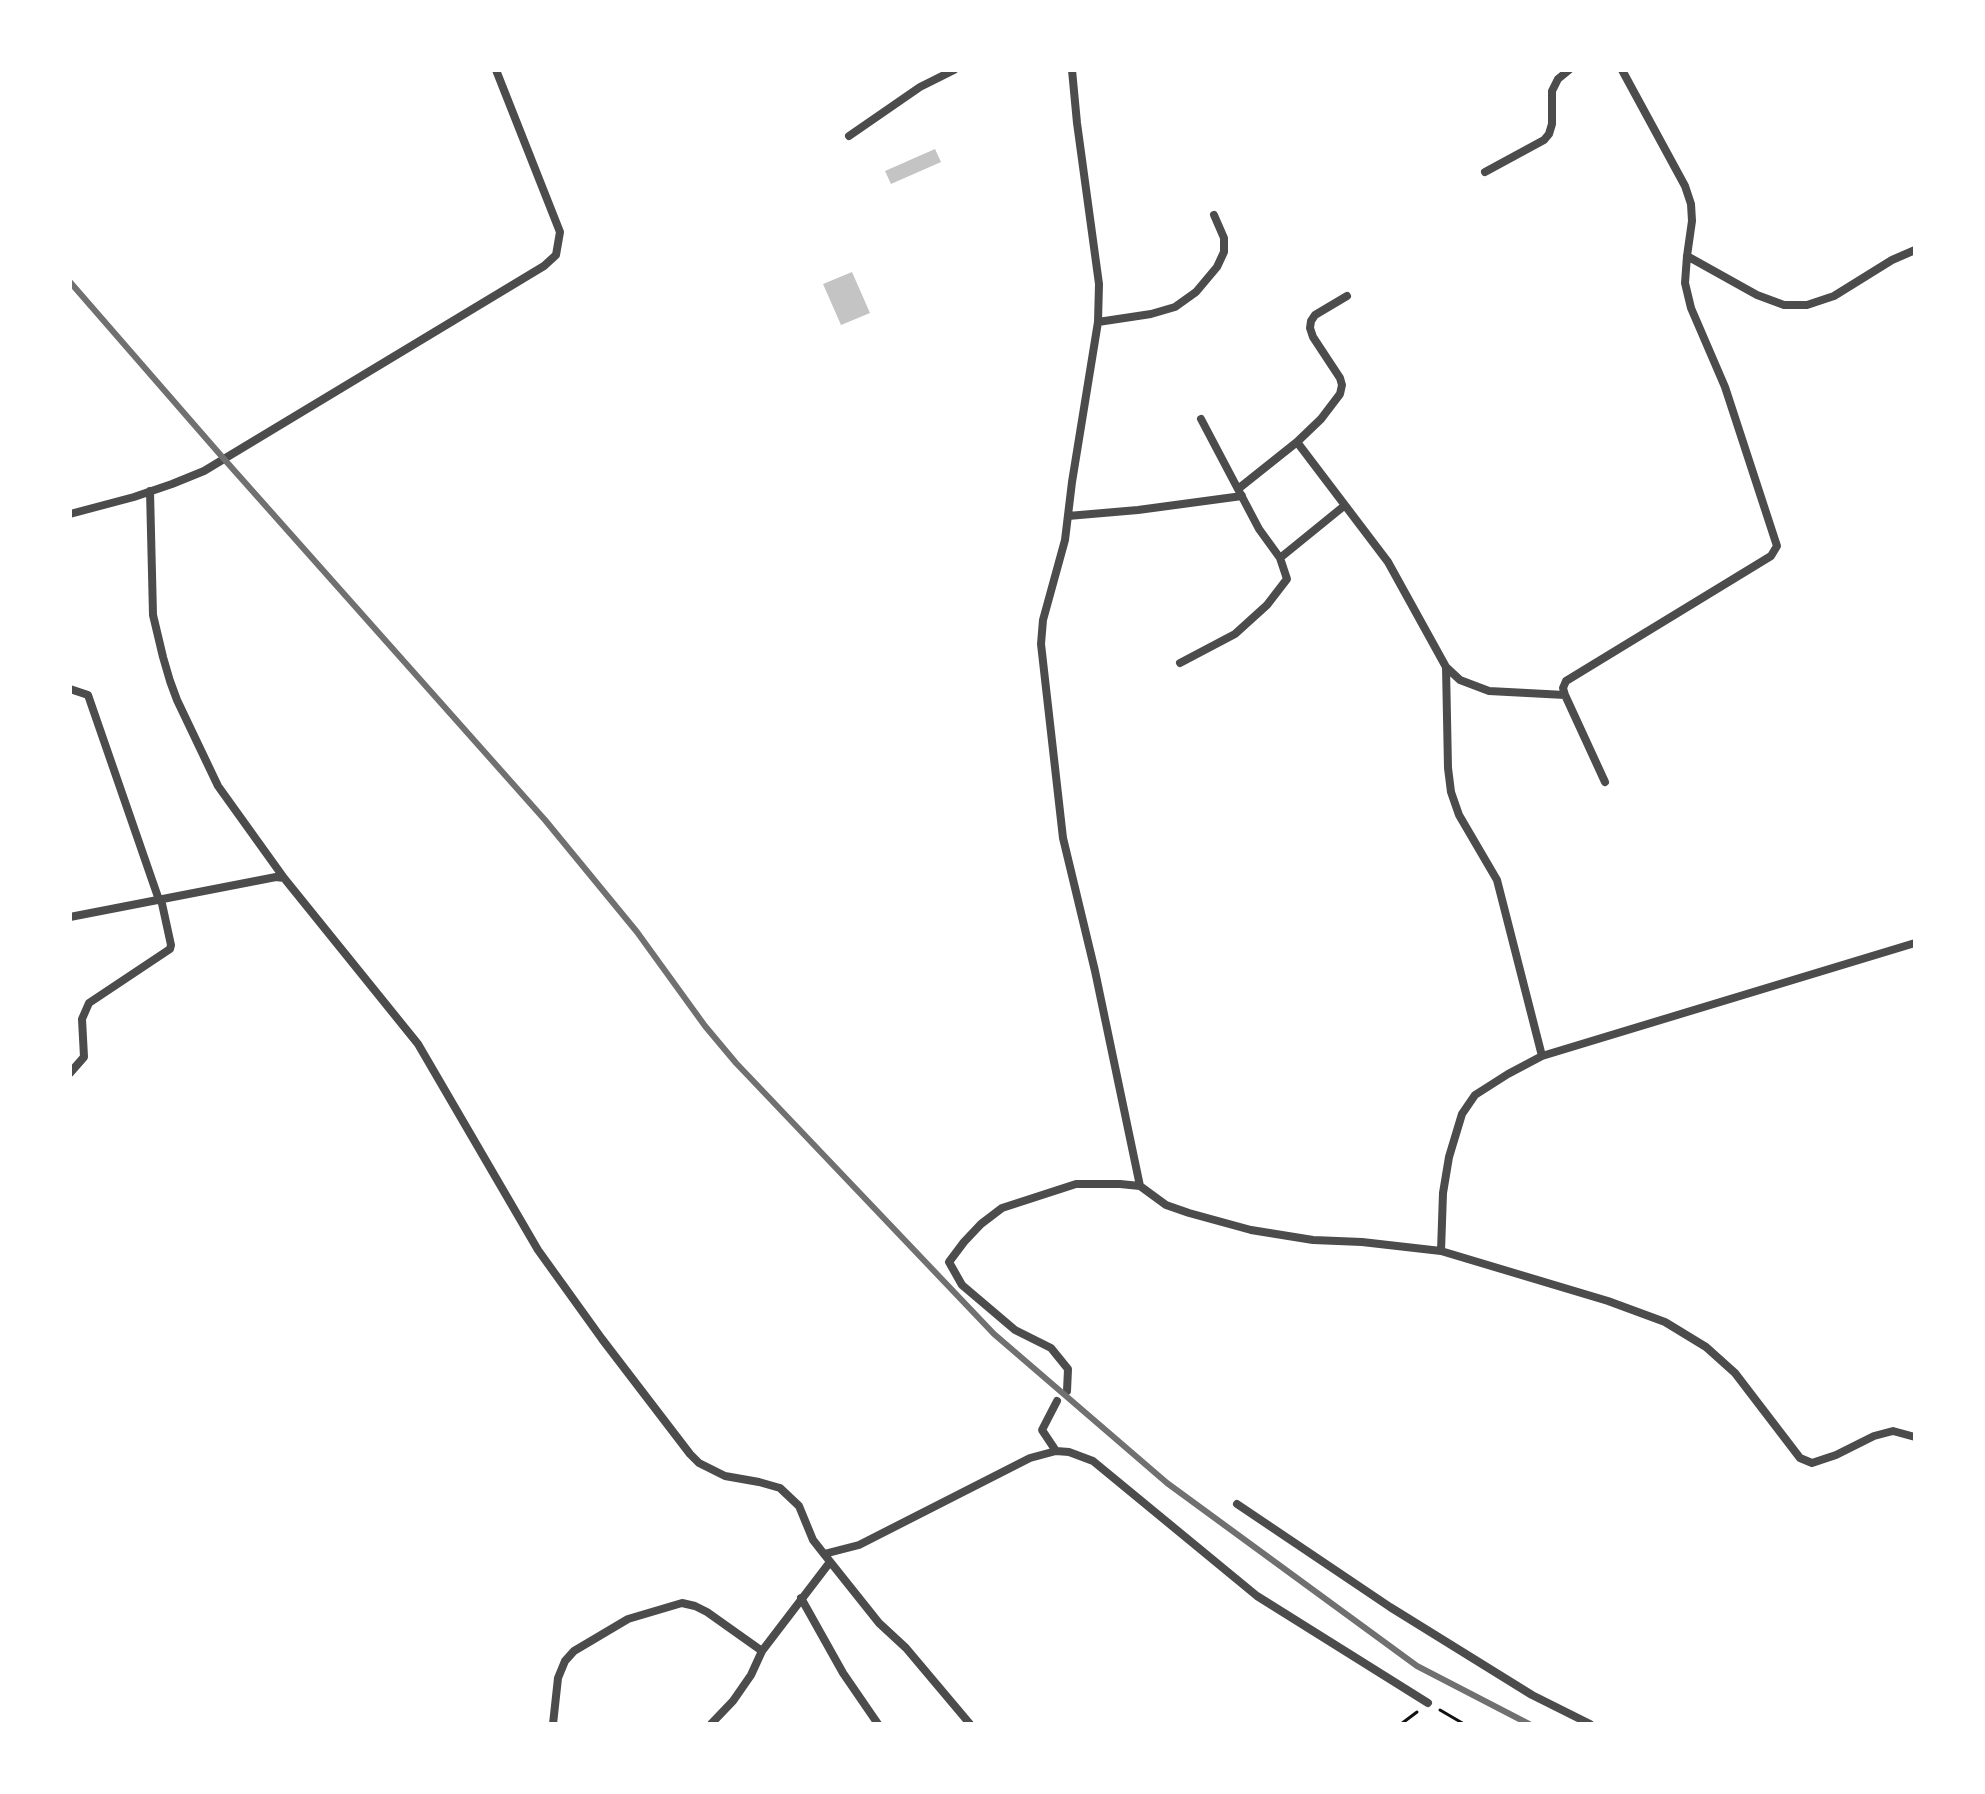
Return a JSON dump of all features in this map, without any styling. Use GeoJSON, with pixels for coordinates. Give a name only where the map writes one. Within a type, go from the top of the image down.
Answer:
{"type":"FeatureCollection","features":[{"type":"Feature","properties":{"kind":"street"},"geometry":{"type":"LineString","coordinates":[[70,514],[150,491],[204,471],[544,266],[556,255],[560,232],[496,70]]}},
{"type":"Feature","properties":{"kind":"street"},"geometry":{"type":"LineString","coordinates":[[849,136],[920,87],[954,70]]}},
{"type":"Feature","properties":{"kind":"street"},"geometry":{"type":"LineString","coordinates":[[1072,70],[1099,284],[1098,322],[1065,540],[1043,620],[1041,644],[1063,838],[1099,986],[1140,1186]]}},
{"type":"Feature","properties":{"kind":"street"},"geometry":{"type":"LineString","coordinates":[[1485,172],[1544,140],[1549,134],[1552,91],[1558,79],[1569,70]]}},
{"type":"Feature","properties":{"kind":"street"},"geometry":{"type":"LineString","coordinates":[[1605,782],[1565,695],[1563,688],[1566,681],[1771,556],[1777,546],[1725,387],[1691,308],[1685,283],[1691,204],[1685,186],[1622,70]]}},
{"type":"Feature","properties":{"kind":"street"},"geometry":{"type":"LineString","coordinates":[[1098,322],[1175,307],[1196,292],[1217,267],[1224,252],[1224,238],[1214,215]]}},
{"type":"Feature","properties":{"kind":"street"},"geometry":{"type":"LineString","coordinates":[[1687,256],[1757,295],[1784,305],[1807,305],[1834,296],[1892,260],[1915,250]]}},
{"type":"Feature","properties":{"kind":"street"},"geometry":{"type":"LineString","coordinates":[[1068,516],[1138,510],[1240,492],[1321,419],[1340,394],[1340,378],[1313,337],[1311,321],[1315,315],[1347,296]]}},
{"type":"Feature","properties":{"kind":"street"},"geometry":{"type":"LineString","coordinates":[[1180,663],[1235,634],[1267,605],[1287,579],[1280,558],[1259,529],[1201,419]]}},
{"type":"Feature","properties":{"kind":"street"},"geometry":{"type":"LineString","coordinates":[[1297,442],[1388,562],[1446,667],[1460,680],[1489,691],[1565,695]]}},
{"type":"Feature","properties":{"kind":"street"},"geometry":{"type":"LineString","coordinates":[[150,491],[153,615],[177,700],[218,786],[284,878],[418,1044],[538,1250],[690,1454],[699,1463],[725,1476],[780,1488],[799,1506],[813,1540],[827,1558],[879,1623],[906,1648],[970,1724]]}},
{"type":"Feature","properties":{"kind":"street"},"geometry":{"type":"LineString","coordinates":[[1280,558],[1344,506]]}},
{"type":"Feature","properties":{"kind":"street"},"geometry":{"type":"LineString","coordinates":[[1446,667],[1451,792],[1459,815],[1497,880],[1542,1056]]}},
{"type":"Feature","properties":{"kind":"street"},"geometry":{"type":"LineString","coordinates":[[70,689],[88,695],[160,900],[171,945],[170,949],[89,1003],[82,1019],[84,1057],[70,1073]]}},
{"type":"Feature","properties":{"kind":"street"},"geometry":{"type":"LineString","coordinates":[[70,917],[276,877],[284,878]]}},
{"type":"Feature","properties":{"kind":"street"},"geometry":{"type":"LineString","coordinates":[[1441,1251],[1443,1193],[1449,1157],[1462,1114],[1475,1095],[1542,1056],[1915,943]]}},
{"type":"Feature","properties":{"kind":"street"},"geometry":{"type":"LineString","coordinates":[[1067,1391],[1068,1369],[1051,1348],[1015,1330],[962,1285],[949,1262],[981,1224],[1002,1208],[1076,1184],[1120,1184],[1140,1186],[1166,1205],[1251,1230],[1313,1240],[1441,1251],[1608,1301],[1665,1322],[1706,1347],[1735,1373],[1800,1458],[1812,1463],[1893,1431],[1915,1437]]}},
{"type":"Feature","properties":{"kind":"street"},"geometry":{"type":"LineString","coordinates":[[1056,1451],[1042,1430],[1057,1401]]}},
{"type":"Feature","properties":{"kind":"street"},"geometry":{"type":"LineString","coordinates":[[711,1724],[733,1701],[751,1675],[762,1651],[827,1558],[859,1545],[1030,1458],[1056,1451],[1069,1452],[1093,1461],[1257,1596],[1428,1703]]}},
{"type":"Feature","properties":{"kind":"street"},"geometry":{"type":"LineString","coordinates":[[1237,1504],[1390,1607],[1532,1695],[1590,1724]]}},
{"type":"Feature","properties":{"kind":"street"},"geometry":{"type":"LineString","coordinates":[[801,1598],[843,1673],[878,1724]]}},
{"type":"Feature","properties":{"kind":"street"},"geometry":{"type":"LineString","coordinates":[[553,1724],[558,1678],[565,1661],[574,1651],[628,1619],[682,1603],[695,1606],[762,1651]]}},
{"type":"Feature","properties":{"kind":"building"},"geometry":{"type":"Polygon","coordinates":[[[935,149],[941,162],[891,184],[885,171],[935,149]]]}},
{"type":"Feature","properties":{"kind":"building"},"geometry":{"type":"Polygon","coordinates":[[[852,272],[870,313],[841,325],[823,284],[852,272]]]}},
{"type":"Feature","properties":{"kind":"railway"},"geometry":{"type":"LineString","coordinates":[[70,282],[545,820],[637,932],[705,1026],[736,1063],[994,1334],[1167,1483],[1417,1666],[1529,1724]]}}]}
